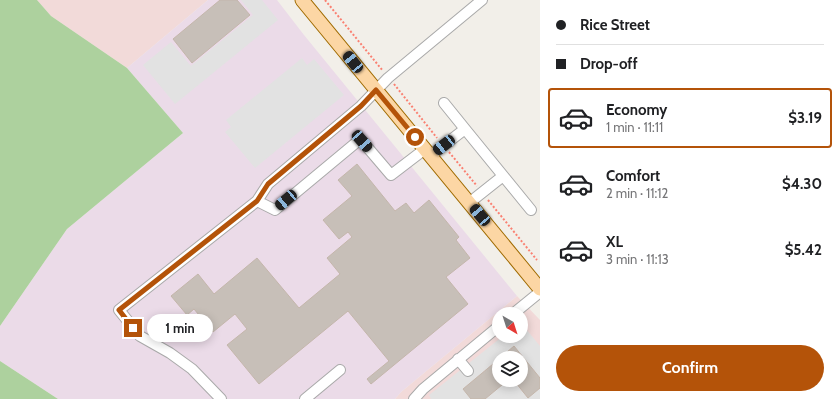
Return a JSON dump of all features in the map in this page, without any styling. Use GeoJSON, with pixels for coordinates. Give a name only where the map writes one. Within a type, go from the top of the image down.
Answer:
{"type":"FeatureCollection","features":[{"type":"Feature","properties":{"kind":"main road"},"geometry":{"type":"LineString","coordinates":[[302,0],[540,290]]}},
{"type":"Feature","properties":{"kind":"lane"},"geometry":{"type":"LineString","coordinates":[[221,399],[192,369],[170,353],[140,336],[119,310],[257,201],[268,184],[361,106],[388,78],[482,0]]}},
{"type":"Feature","properties":{"kind":"lane"},"geometry":{"type":"LineString","coordinates":[[444,103],[531,210]]}},
{"type":"Feature","properties":{"kind":"lane"},"geometry":{"type":"LineString","coordinates":[[257,201],[274,210],[358,141],[362,141],[391,175],[428,152],[444,145],[465,129]]}},
{"type":"Feature","properties":{"kind":"lane"},"geometry":{"type":"LineString","coordinates":[[469,203],[503,176]]}},
{"type":"Feature","properties":{"kind":"lane"},"geometry":{"type":"LineString","coordinates":[[521,307],[540,290]]}},
{"type":"Feature","properties":{"kind":"lane"},"geometry":{"type":"LineString","coordinates":[[414,399],[423,389],[492,332]]}},
{"type":"Feature","properties":{"kind":"lane"},"geometry":{"type":"LineString","coordinates":[[458,360],[468,371]]}},
{"type":"Feature","properties":{"kind":"lane"},"geometry":{"type":"LineString","coordinates":[[305,399],[340,370]]}},
{"type":"Feature","properties":{"kind":"path"},"geometry":{"type":"LineString","coordinates":[[325,0],[537,260]]}},
{"type":"Feature","properties":{"kind":"shaded area"},"geometry":{"type":"Polygon","coordinates":[[[37,0],[208,0],[127,68],[51,16],[37,0]]]}},
{"type":"Feature","properties":{"kind":"shaded area"},"geometry":{"type":"Polygon","coordinates":[[[208,0],[277,0],[517,296],[504,307],[492,307],[492,317],[401,392],[395,399],[58,399],[0,361],[0,326],[67,229],[183,133],[127,68],[208,0]]]}},
{"type":"Feature","properties":{"kind":"shaded area"},"geometry":{"type":"Polygon","coordinates":[[[241,0],[262,0],[278,20],[175,104],[143,65],[171,42],[191,66],[253,15],[241,0]]]}},
{"type":"Feature","properties":{"kind":"shaded area"},"geometry":{"type":"Polygon","coordinates":[[[302,58],[307,65],[314,59],[344,95],[255,168],[225,132],[231,127],[226,120],[302,58]]]}},
{"type":"Feature","properties":{"kind":"shaded area"},"geometry":{"type":"Polygon","coordinates":[[[517,296],[528,307],[504,307],[517,296]]]}},
{"type":"Feature","properties":{"kind":"shaded area"},"geometry":{"type":"Polygon","coordinates":[[[528,307],[540,320],[540,399],[395,399],[401,392],[492,317],[492,343],[528,343],[528,307]]]}},
{"type":"Feature","properties":{"kind":"shaded area"},"geometry":{"type":"Polygon","coordinates":[[[528,331],[540,346],[540,378],[528,363],[528,351],[518,351],[514,346],[508,351],[492,351],[492,365],[463,389],[471,399],[431,399],[429,395],[494,343],[528,343],[528,331]]]}},
{"type":"Feature","properties":{"kind":"shaded area"},"geometry":{"type":"Polygon","coordinates":[[[500,387],[519,387],[528,398],[540,388],[540,399],[485,399],[500,387]]]}},
{"type":"Feature","properties":{"kind":"green space"},"geometry":{"type":"Polygon","coordinates":[[[0,0],[37,0],[51,16],[127,68],[183,133],[67,229],[0,326],[0,0]]]}},
{"type":"Feature","properties":{"kind":"green space"},"geometry":{"type":"Polygon","coordinates":[[[0,361],[58,399],[0,399],[0,361]]]}},
{"type":"Feature","properties":{"kind":"building"},"geometry":{"type":"Polygon","coordinates":[[[220,0],[237,0],[250,15],[192,63],[173,39],[220,0]]]}},
{"type":"Feature","properties":{"kind":"building"},"geometry":{"type":"Polygon","coordinates":[[[357,164],[395,211],[406,203],[414,213],[429,200],[459,237],[456,240],[470,258],[446,277],[468,304],[371,384],[367,379],[389,361],[348,311],[259,384],[227,345],[247,329],[235,314],[213,332],[194,309],[187,315],[171,296],[198,274],[214,294],[257,258],[299,308],[340,274],[327,258],[352,237],[348,232],[339,239],[323,220],[352,196],[338,180],[357,164]]]}},
{"type":"Feature","properties":{"kind":"building"},"geometry":{"type":"Polygon","coordinates":[[[514,346],[518,351],[508,351],[514,346]]]}},
{"type":"Feature","properties":{"kind":"building"},"geometry":{"type":"Polygon","coordinates":[[[528,363],[540,378],[540,388],[528,398],[519,387],[528,387],[528,363]]]}},
{"type":"Feature","properties":{"kind":"building"},"geometry":{"type":"Polygon","coordinates":[[[492,365],[492,387],[500,387],[485,399],[471,399],[463,389],[492,365]]]}},
{"type":"Feature","properties":{"kind":"route"},"geometry":{"type":"LineString","coordinates":[[133,328],[119,310],[257,201],[268,184],[361,106],[376,90],[415,137]]}}]}
